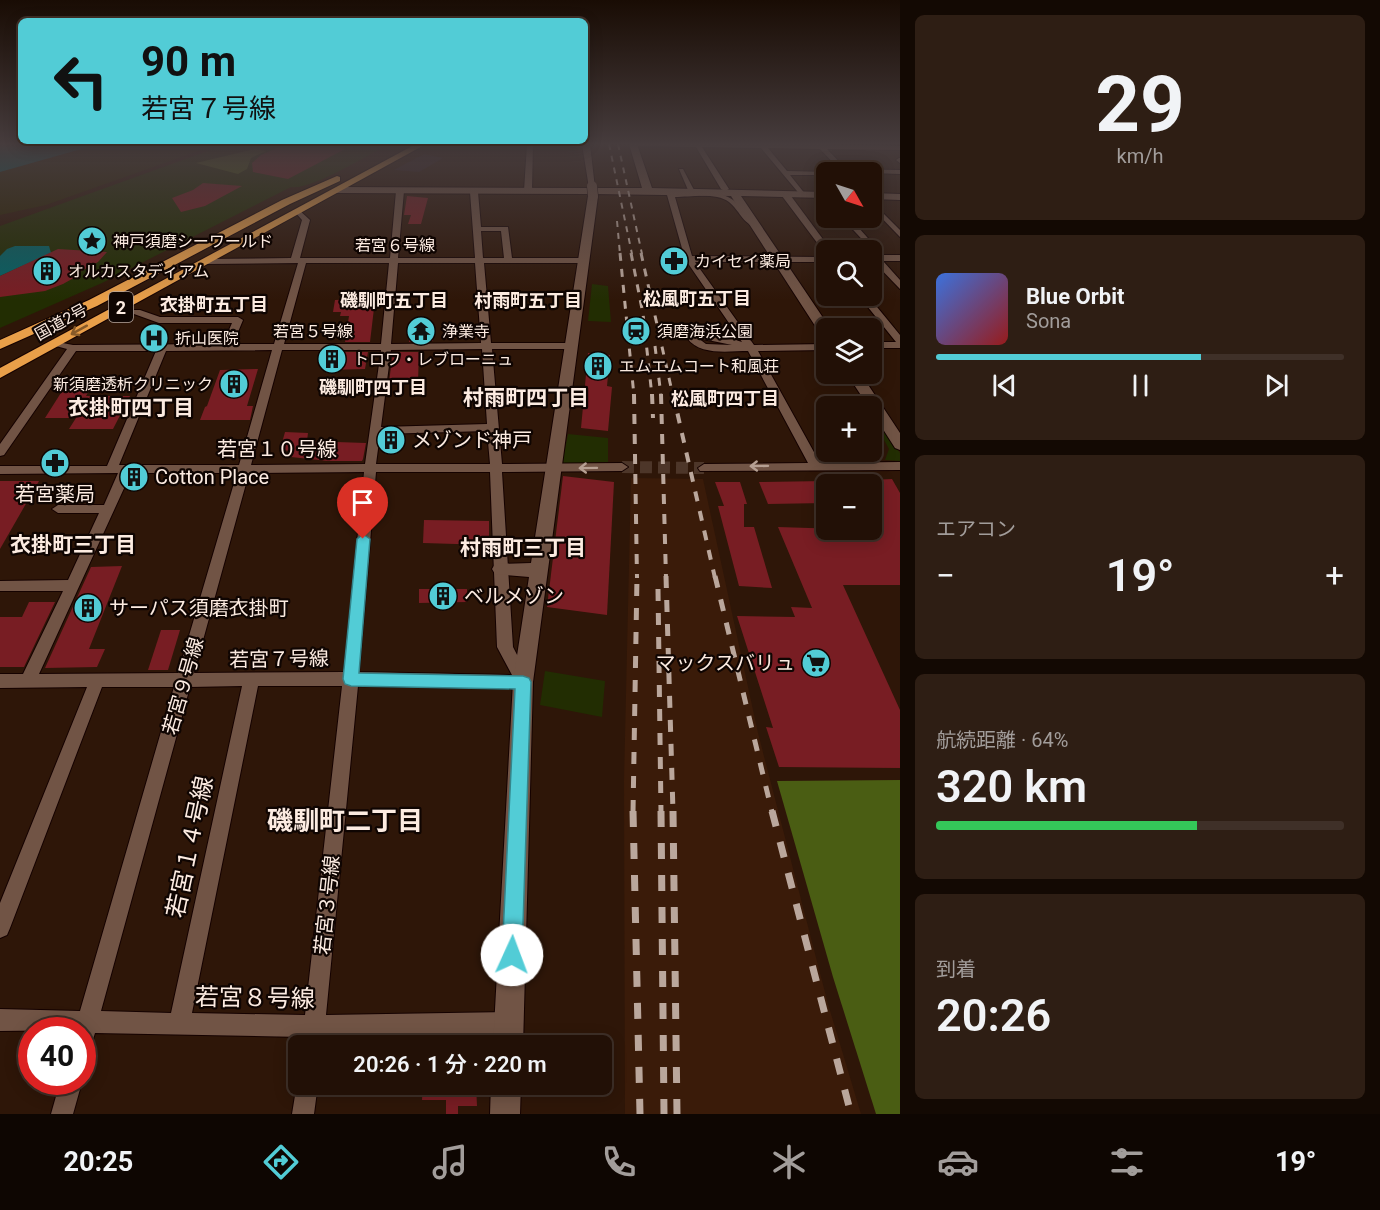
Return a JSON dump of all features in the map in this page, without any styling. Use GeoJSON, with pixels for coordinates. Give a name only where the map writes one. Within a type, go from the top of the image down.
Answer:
{"type":"FeatureCollection","features":[{"type":"Feature","properties":{"kind":"highway","name":"国道2号"},"geometry":{"type":"LineString","coordinates":[[0,345],[57,321],[213,240],[248,226],[309,196]]}},
{"type":"Feature","properties":{"kind":"highway","name":"国道2号"},"geometry":{"type":"LineString","coordinates":[[0,374],[299,212],[321,196]]}},
{"type":"Feature","properties":{"kind":"highway"},"geometry":{"type":"LineString","coordinates":[[0,354],[32,339],[57,321]]}},
{"type":"Feature","properties":{"kind":"street","name":"若宮３号線"},"geometry":{"type":"LineString","coordinates":[[313,1035],[351,679],[370,468],[386,346],[399,196]]}},
{"type":"Feature","properties":{"kind":"street"},"geometry":{"type":"LineString","coordinates":[[474,196],[496,468],[505,647],[523,682]]}},
{"type":"Feature","properties":{"kind":"street"},"geometry":{"type":"LineString","coordinates":[[508,1035],[523,682],[592,196]]}},
{"type":"Feature","properties":{"kind":"street"},"geometry":{"type":"LineString","coordinates":[[671,196],[689,259],[751,347],[815,465]]}},
{"type":"Feature","properties":{"kind":"street"},"geometry":{"type":"LineString","coordinates":[[719,196],[730,199],[747,223],[756,226]]}},
{"type":"Feature","properties":{"kind":"street"},"geometry":{"type":"LineString","coordinates":[[733,196],[756,226],[817,318]]}},
{"type":"Feature","properties":{"kind":"street"},"geometry":{"type":"LineString","coordinates":[[786,196],[820,240]]}},
{"type":"Feature","properties":{"kind":"street"},"geometry":{"type":"LineString","coordinates":[[882,196],[900,197]]}},
{"type":"Feature","properties":{"kind":"street","name":"若宮９号線"},"geometry":{"type":"LineString","coordinates":[[89,1017],[279,346],[306,220],[299,212]]}},
{"type":"Feature","properties":{"kind":"street"},"geometry":{"type":"LineString","coordinates":[[882,215],[900,235]]}},
{"type":"Feature","properties":{"kind":"street"},"geometry":{"type":"LineString","coordinates":[[478,229],[505,229],[508,260]]}},
{"type":"Feature","properties":{"kind":"street"},"geometry":{"type":"LineString","coordinates":[[882,258],[900,258]]}},
{"type":"Feature","properties":{"kind":"street"},"geometry":{"type":"LineString","coordinates":[[689,259],[816,259]]}},
{"type":"Feature","properties":{"kind":"street","name":"若宮６号線"},"geometry":{"type":"LineString","coordinates":[[207,261],[583,260]]}},
{"type":"Feature","properties":{"kind":"street"},"geometry":{"type":"LineString","coordinates":[[882,265],[900,286]]}},
{"type":"Feature","properties":{"kind":"street"},"geometry":{"type":"LineString","coordinates":[[872,306],[900,343]]}},
{"type":"Feature","properties":{"kind":"street"},"geometry":{"type":"LineString","coordinates":[[137,312],[159,320],[237,320],[227,347]]}},
{"type":"Feature","properties":{"kind":"street"},"geometry":{"type":"LineString","coordinates":[[751,347],[731,343],[716,335],[696,334],[692,338],[695,343],[703,347],[751,347],[816,347]]}},
{"type":"Feature","properties":{"kind":"street","name":"若宮５号線"},"geometry":{"type":"LineString","coordinates":[[55,343],[73,348],[572,346]]}},
{"type":"Feature","properties":{"kind":"street"},"geometry":{"type":"LineString","coordinates":[[882,344],[900,343]]}},
{"type":"Feature","properties":{"kind":"street"},"geometry":{"type":"LineString","coordinates":[[0,452],[73,348]]}},
{"type":"Feature","properties":{"kind":"street"},"geometry":{"type":"LineString","coordinates":[[112,469],[162,348]]}},
{"type":"Feature","properties":{"kind":"street"},"geometry":{"type":"LineString","coordinates":[[860,384],[900,445]]}},
{"type":"Feature","properties":{"kind":"street"},"geometry":{"type":"LineString","coordinates":[[375,431],[492,427]]}},
{"type":"Feature","properties":{"kind":"street"},"geometry":{"type":"LineString","coordinates":[[704,468],[815,465],[900,466]]}},
{"type":"Feature","properties":{"kind":"street","name":"若宮１０号線"},"geometry":{"type":"LineString","coordinates":[[0,470],[622,467]]}},
{"type":"Feature","properties":{"kind":"street"},"geometry":{"type":"LineString","coordinates":[[28,680],[127,468]]}},
{"type":"Feature","properties":{"kind":"street"},"geometry":{"type":"LineString","coordinates":[[58,509],[108,509]]}},
{"type":"Feature","properties":{"kind":"street"},"geometry":{"type":"LineString","coordinates":[[501,569],[539,570]]}},
{"type":"Feature","properties":{"kind":"street"},"geometry":{"type":"LineString","coordinates":[[0,586],[73,585]]}},
{"type":"Feature","properties":{"kind":"street","name":"若宮７号線"},"geometry":{"type":"LineString","coordinates":[[0,681],[184,682],[351,679],[523,682]]}},
{"type":"Feature","properties":{"kind":"street","name":"若宮１４号線"},"geometry":{"type":"LineString","coordinates":[[179,1024],[251,680]]}},
{"type":"Feature","properties":{"kind":"street"},"geometry":{"type":"LineString","coordinates":[[0,928],[98,681]]}},
{"type":"Feature","properties":{"kind":"street","name":"若宮８号線"},"geometry":{"type":"LineString","coordinates":[[0,1020],[18,1023]]}},
{"type":"Feature","properties":{"kind":"street","name":"若宮８号線"},"geometry":{"type":"LineString","coordinates":[[328,1035],[509,1023]]}},
{"type":"Feature","properties":{"kind":"street","name":"若宮８号線"},"geometry":{"type":"LineString","coordinates":[[96,1031],[179,1024],[302,1035]]}},
{"type":"Feature","properties":{"kind":"street"},"geometry":{"type":"LineString","coordinates":[[62,1114],[67,1095]]}},
{"type":"Feature","properties":{"kind":"street"},"geometry":{"type":"LineString","coordinates":[[303,1114],[306,1095]]}},
{"type":"Feature","properties":{"kind":"street"},"geometry":{"type":"LineString","coordinates":[[505,1114],[506,1095]]}},
{"type":"Feature","properties":{"kind":"shaded area"},"geometry":{"type":"Polygon","coordinates":[[[631,478],[703,479],[758,733],[828,1004],[861,1114],[625,1114],[624,781],[631,478]]]}},
{"type":"Feature","properties":{"kind":"green space","name":"神戸須磨シーワールド"},"geometry":{"type":"Polygon","coordinates":[[[83,196],[273,196],[102,283],[0,328],[0,226],[83,196]]]}},
{"type":"Feature","properties":{"kind":"green space"},"geometry":{"type":"Polygon","coordinates":[[[592,284],[608,286],[611,322],[588,321],[592,284]]]}},
{"type":"Feature","properties":{"kind":"green space"},"geometry":{"type":"Polygon","coordinates":[[[882,424],[900,453],[900,461],[885,460],[889,449],[882,436],[882,424]]]}},
{"type":"Feature","properties":{"kind":"green space"},"geometry":{"type":"Polygon","coordinates":[[[568,434],[608,438],[608,462],[562,464],[568,434]]]}},
{"type":"Feature","properties":{"kind":"green space"},"geometry":{"type":"Polygon","coordinates":[[[545,671],[605,681],[602,717],[540,705],[545,671]]]}},
{"type":"Feature","properties":{"kind":"green space"},"geometry":{"type":"Polygon","coordinates":[[[900,780],[900,1114],[876,1114],[833,977],[777,781],[900,780]]]}},
{"type":"Feature","properties":{"kind":"sand"},"geometry":{"type":"Polygon","coordinates":[[[0,196],[71,196],[46,205],[0,215],[0,196]]]}},
{"type":"Feature","properties":{"kind":"water"},"geometry":{"type":"Polygon","coordinates":[[[15,246],[49,246],[51,253],[0,276],[0,256],[7,249],[15,246]]]}},
{"type":"Feature","properties":{"kind":"building"},"geometry":{"type":"Polygon","coordinates":[[[177,196],[224,196],[205,206],[181,212],[172,198],[177,196]]]}},
{"type":"Feature","properties":{"kind":"building"},"geometry":{"type":"Polygon","coordinates":[[[407,196],[428,198],[421,224],[408,224],[411,215],[404,215],[407,196]]]}},
{"type":"Feature","properties":{"kind":"building","name":"オルカスタディアム"},"geometry":{"type":"Polygon","coordinates":[[[58,249],[107,252],[98,262],[63,284],[45,291],[0,297],[0,276],[58,249]]]}},
{"type":"Feature","properties":{"kind":"building"},"geometry":{"type":"Polygon","coordinates":[[[354,297],[371,297],[371,301],[375,300],[370,342],[345,342],[349,316],[340,316],[341,312],[333,312],[335,300],[354,299],[354,297]]]}},
{"type":"Feature","properties":{"kind":"building","name":"浄業寺"},"geometry":{"type":"Polygon","coordinates":[[[414,323],[429,323],[429,327],[433,327],[433,341],[409,342],[410,328],[413,328],[414,323]]]}},
{"type":"Feature","properties":{"kind":"building"},"geometry":{"type":"Polygon","coordinates":[[[325,352],[368,352],[365,369],[327,370],[327,366],[322,366],[325,352]]]}},
{"type":"Feature","properties":{"kind":"building"},"geometry":{"type":"Polygon","coordinates":[[[393,352],[419,352],[418,382],[389,382],[393,352]]]}},
{"type":"Feature","properties":{"kind":"building"},"geometry":{"type":"Polygon","coordinates":[[[588,353],[610,355],[607,386],[612,387],[608,431],[581,428],[588,353]]]}},
{"type":"Feature","properties":{"kind":"building"},"geometry":{"type":"Polygon","coordinates":[[[258,369],[247,406],[253,406],[250,420],[200,420],[220,370],[258,369]]]}},
{"type":"Feature","properties":{"kind":"building"},"geometry":{"type":"Polygon","coordinates":[[[71,377],[97,377],[86,396],[130,396],[113,429],[69,429],[76,418],[45,418],[71,377]]]}},
{"type":"Feature","properties":{"kind":"building"},"geometry":{"type":"Polygon","coordinates":[[[285,432],[308,433],[307,441],[366,443],[363,459],[362,461],[328,461],[291,457],[293,451],[280,450],[285,432]]]}},
{"type":"Feature","properties":{"kind":"building"},"geometry":{"type":"Polygon","coordinates":[[[563,476],[614,482],[607,615],[547,607],[563,476]]]}},
{"type":"Feature","properties":{"kind":"building","name":"マックスバリュ"},"geometry":{"type":"Polygon","coordinates":[[[892,479],[900,493],[900,585],[843,585],[900,710],[900,768],[779,767],[766,727],[773,728],[737,616],[795,617],[791,607],[812,608],[778,527],[816,528],[816,540],[882,540],[882,480],[892,479]]]}},
{"type":"Feature","properties":{"kind":"building"},"geometry":{"type":"Polygon","coordinates":[[[0,481],[39,481],[0,549],[0,481]]]}},
{"type":"Feature","properties":{"kind":"building"},"geometry":{"type":"Polygon","coordinates":[[[816,481],[816,503],[768,504],[759,482],[816,481]]]}},
{"type":"Feature","properties":{"kind":"building"},"geometry":{"type":"Polygon","coordinates":[[[715,482],[740,482],[747,504],[744,504],[744,527],[754,527],[772,588],[739,586],[718,506],[724,506],[715,482]]]}},
{"type":"Feature","properties":{"kind":"building"},"geometry":{"type":"Polygon","coordinates":[[[424,520],[489,521],[489,545],[423,543],[424,520]]]}},
{"type":"Feature","properties":{"kind":"building","name":"サーパス須磨衣掛町"},"geometry":{"type":"Polygon","coordinates":[[[122,566],[89,649],[105,649],[97,667],[45,668],[91,567],[122,566]]]}},
{"type":"Feature","properties":{"kind":"building","name":"ベルメゾン"},"geometry":{"type":"Polygon","coordinates":[[[419,589],[467,589],[467,602],[419,603],[419,589]]]}},
{"type":"Feature","properties":{"kind":"building"},"geometry":{"type":"Polygon","coordinates":[[[29,602],[55,602],[24,667],[0,667],[0,617],[22,617],[29,602]]]}},
{"type":"Feature","properties":{"kind":"building"},"geometry":{"type":"Polygon","coordinates":[[[161,630],[180,630],[168,670],[148,670],[161,630]]]}},
{"type":"Feature","properties":{"kind":"building"},"geometry":{"type":"Polygon","coordinates":[[[422,1095],[476,1095],[477,1106],[458,1106],[458,1114],[446,1114],[446,1100],[422,1100],[422,1095]]]}},
{"type":"Feature","properties":{"kind":"tunnel"},"geometry":{"type":"LineString","coordinates":[[622,467],[704,468]]}},
{"type":"Feature","properties":{"kind":"railway"},"geometry":{"type":"LineString","coordinates":[[620,196],[632,254]]}},
{"type":"Feature","properties":{"kind":"railway"},"geometry":{"type":"LineString","coordinates":[[629,196],[642,254]]}},
{"type":"Feature","properties":{"kind":"railway"},"geometry":{"type":"LineString","coordinates":[[617,221],[620,254]]}},
{"type":"Feature","properties":{"kind":"railway"},"geometry":{"type":"LineString","coordinates":[[620,253],[634,396]]}},
{"type":"Feature","properties":{"kind":"railway"},"geometry":{"type":"LineString","coordinates":[[631,253],[643,314],[652,396]]}},
{"type":"Feature","properties":{"kind":"railway"},"geometry":{"type":"LineString","coordinates":[[641,253],[673,396]]}},
{"type":"Feature","properties":{"kind":"railway"},"geometry":{"type":"LineString","coordinates":[[655,346],[661,396]]}},
{"type":"Feature","properties":{"kind":"railway"},"geometry":{"type":"LineString","coordinates":[[634,394],[637,577]]}},
{"type":"Feature","properties":{"kind":"railway"},"geometry":{"type":"LineString","coordinates":[[652,394],[653,418]]}},
{"type":"Feature","properties":{"kind":"railway"},"geometry":{"type":"LineString","coordinates":[[661,394],[666,578]]}},
{"type":"Feature","properties":{"kind":"railway"},"geometry":{"type":"LineString","coordinates":[[673,394],[715,578]]}},
{"type":"Feature","properties":{"kind":"railway"},"geometry":{"type":"LineString","coordinates":[[666,576],[673,812]]}},
{"type":"Feature","properties":{"kind":"railway"},"geometry":{"type":"LineString","coordinates":[[715,576],[772,812]]}},
{"type":"Feature","properties":{"kind":"railway"},"geometry":{"type":"LineString","coordinates":[[633,811],[637,577]]}},
{"type":"Feature","properties":{"kind":"railway"},"geometry":{"type":"LineString","coordinates":[[658,589],[661,812]]}},
{"type":"Feature","properties":{"kind":"railway"},"geometry":{"type":"LineString","coordinates":[[633,811],[640,1114]]}},
{"type":"Feature","properties":{"kind":"railway"},"geometry":{"type":"LineString","coordinates":[[661,811],[664,1114]]}},
{"type":"Feature","properties":{"kind":"railway"},"geometry":{"type":"LineString","coordinates":[[673,811],[677,1114]]}},
{"type":"Feature","properties":{"kind":"railway"},"geometry":{"type":"LineString","coordinates":[[772,811],[851,1114]]}},
{"type":"Feature","properties":{"kind":"place","name":"神戸須磨シーワールド"},"geometry":{"type":"Point","coordinates":[92,241]}},
{"type":"Feature","properties":{"kind":"place","name":"カイセイ薬局"},"geometry":{"type":"Point","coordinates":[674,261]}},
{"type":"Feature","properties":{"kind":"place","name":"オルカスタディアム"},"geometry":{"type":"Point","coordinates":[47,271]}},
{"type":"Feature","properties":{"kind":"place","name":"浄業寺"},"geometry":{"type":"Point","coordinates":[421,331]}},
{"type":"Feature","properties":{"kind":"place","name":"須磨海浜公園"},"geometry":{"type":"Point","coordinates":[636,331]}},
{"type":"Feature","properties":{"kind":"place","name":"折山医院"},"geometry":{"type":"Point","coordinates":[154,338]}},
{"type":"Feature","properties":{"kind":"place","name":"トロワ・レブローニュ"},"geometry":{"type":"Point","coordinates":[332,359]}},
{"type":"Feature","properties":{"kind":"place","name":"エムエムコート和風荘"},"geometry":{"type":"Point","coordinates":[598,366]}},
{"type":"Feature","properties":{"kind":"place","name":"新須磨透析クリニック"},"geometry":{"type":"Point","coordinates":[234,384]}},
{"type":"Feature","properties":{"kind":"place","name":"メゾンド神戸"},"geometry":{"type":"Point","coordinates":[391,440]}},
{"type":"Feature","properties":{"kind":"place","name":"若宮薬局"},"geometry":{"type":"Point","coordinates":[55,463]}},
{"type":"Feature","properties":{"kind":"place","name":"Cotton Place"},"geometry":{"type":"Point","coordinates":[134,477]}},
{"type":"Feature","properties":{"kind":"place","name":"ベルメゾン"},"geometry":{"type":"Point","coordinates":[443,596]}},
{"type":"Feature","properties":{"kind":"place","name":"サーパス須磨衣掛町"},"geometry":{"type":"Point","coordinates":[88,608]}},
{"type":"Feature","properties":{"kind":"place","name":"マックスバリュ"},"geometry":{"type":"Point","coordinates":[816,663]}},
{"type":"Feature","properties":{"kind":"district","name":"松風町五丁目"},"geometry":{"type":"Point","coordinates":[697,298]}},
{"type":"Feature","properties":{"kind":"district","name":"磯馴町五丁目"},"geometry":{"type":"Point","coordinates":[394,300]}},
{"type":"Feature","properties":{"kind":"district","name":"村雨町五丁目"},"geometry":{"type":"Point","coordinates":[528,300]}},
{"type":"Feature","properties":{"kind":"district","name":"衣掛町五丁目"},"geometry":{"type":"Point","coordinates":[214,304]}},
{"type":"Feature","properties":{"kind":"district","name":"磯馴町四丁目"},"geometry":{"type":"Point","coordinates":[373,387]}},
{"type":"Feature","properties":{"kind":"district","name":"村雨町四丁目"},"geometry":{"type":"Point","coordinates":[526,398]}},
{"type":"Feature","properties":{"kind":"district","name":"松風町四丁目"},"geometry":{"type":"Point","coordinates":[725,398]}},
{"type":"Feature","properties":{"kind":"district","name":"衣掛町四丁目"},"geometry":{"type":"Point","coordinates":[131,408]}},
{"type":"Feature","properties":{"kind":"district","name":"衣掛町三丁目"},"geometry":{"type":"Point","coordinates":[73,545]}},
{"type":"Feature","properties":{"kind":"district","name":"村雨町三丁目"},"geometry":{"type":"Point","coordinates":[523,548]}},
{"type":"Feature","properties":{"kind":"district","name":"磯馴町二丁目"},"geometry":{"type":"Point","coordinates":[345,821]}},
{"type":"Feature","properties":{"kind":"route"},"geometry":{"type":"LineString","coordinates":[[363,539],[351,679],[523,682],[512,955]]}}]}
